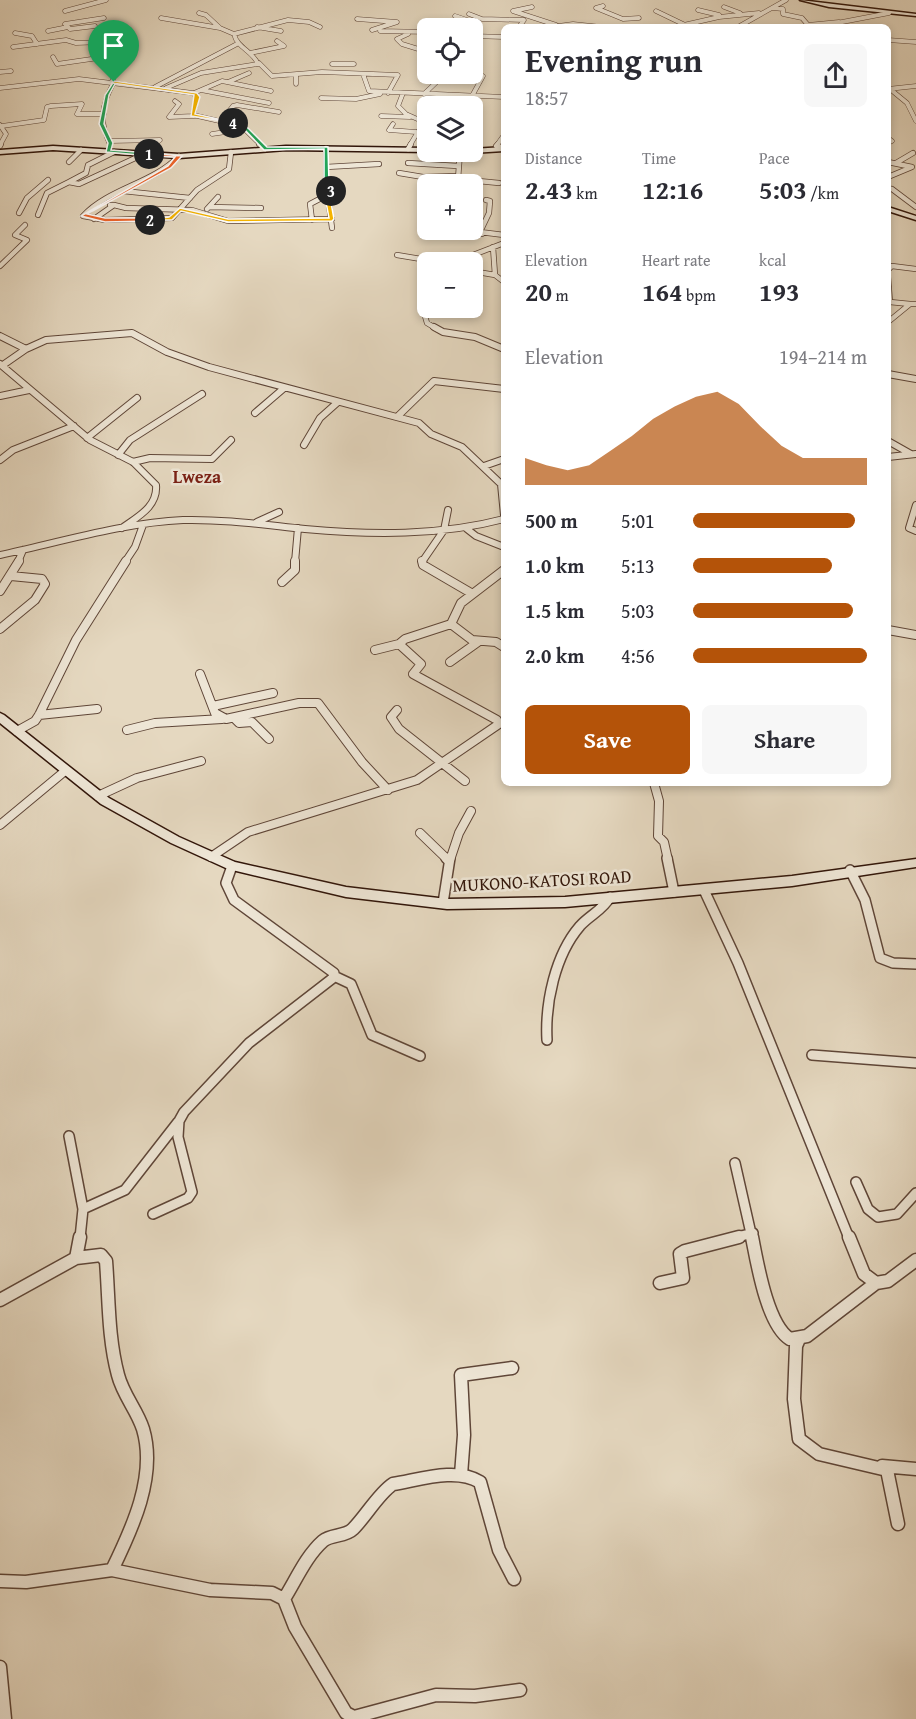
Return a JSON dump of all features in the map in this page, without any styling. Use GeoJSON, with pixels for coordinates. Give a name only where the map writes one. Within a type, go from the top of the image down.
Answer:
{"type":"FeatureCollection","features":[{"type":"Feature","properties":{"kind":"main road"},"geometry":{"type":"LineString","coordinates":[[802,0],[830,6],[916,15]]}},
{"type":"Feature","properties":{"kind":"main road"},"geometry":{"type":"LineString","coordinates":[[0,152],[34,148],[179,156],[266,149],[417,149]]}},
{"type":"Feature","properties":{"kind":"main road"},"geometry":{"type":"LineString","coordinates":[[483,150],[501,149]]}},
{"type":"Feature","properties":{"kind":"main road"},"geometry":{"type":"LineString","coordinates":[[891,211],[916,218]]}},
{"type":"Feature","properties":{"kind":"main road","name":"MUKONO-KATOSI ROAD"},"geometry":{"type":"LineString","coordinates":[[0,717],[98,796],[144,824],[232,866],[346,892],[442,903],[521,904],[792,881],[850,870],[916,862]]}},
{"type":"Feature","properties":{"kind":"street"},"geometry":{"type":"LineString","coordinates":[[65,11],[91,6],[106,0]]}},
{"type":"Feature","properties":{"kind":"street"},"geometry":{"type":"LineString","coordinates":[[743,24],[786,0]]}},
{"type":"Feature","properties":{"kind":"street"},"geometry":{"type":"LineString","coordinates":[[603,6],[596,8],[623,19],[639,18]]}},
{"type":"Feature","properties":{"kind":"street"},"geometry":{"type":"LineString","coordinates":[[532,7],[513,11],[553,24]]}},
{"type":"Feature","properties":{"kind":"street"},"geometry":{"type":"LineString","coordinates":[[724,7],[744,14]]}},
{"type":"Feature","properties":{"kind":"street"},"geometry":{"type":"LineString","coordinates":[[773,8],[783,9],[783,14],[802,18],[807,24]]}},
{"type":"Feature","properties":{"kind":"street"},"geometry":{"type":"LineString","coordinates":[[698,10],[725,17]]}},
{"type":"Feature","properties":{"kind":"street"},"geometry":{"type":"LineString","coordinates":[[656,11],[683,24],[744,14],[759,14]]}},
{"type":"Feature","properties":{"kind":"street"},"geometry":{"type":"LineString","coordinates":[[202,12],[220,28]]}},
{"type":"Feature","properties":{"kind":"street"},"geometry":{"type":"LineString","coordinates":[[494,13],[506,19]]}},
{"type":"Feature","properties":{"kind":"street"},"geometry":{"type":"LineString","coordinates":[[818,24],[866,20],[889,13]]}},
{"type":"Feature","properties":{"kind":"street"},"geometry":{"type":"LineString","coordinates":[[469,15],[481,18],[523,20],[532,18]]}},
{"type":"Feature","properties":{"kind":"street"},"geometry":{"type":"LineString","coordinates":[[454,16],[460,18]]}},
{"type":"Feature","properties":{"kind":"street"},"geometry":{"type":"LineString","coordinates":[[68,27],[65,24],[104,18]]}},
{"type":"Feature","properties":{"kind":"street"},"geometry":{"type":"LineString","coordinates":[[161,18],[220,28],[234,34],[267,22],[288,20],[306,21],[320,27]]}},
{"type":"Feature","properties":{"kind":"street"},"geometry":{"type":"LineString","coordinates":[[357,19],[398,22],[372,30],[417,32]]}},
{"type":"Feature","properties":{"kind":"street"},"geometry":{"type":"LineString","coordinates":[[376,23],[383,20]]}},
{"type":"Feature","properties":{"kind":"street"},"geometry":{"type":"LineString","coordinates":[[521,24],[523,20]]}},
{"type":"Feature","properties":{"kind":"street"},"geometry":{"type":"LineString","coordinates":[[835,24],[839,22]]}},
{"type":"Feature","properties":{"kind":"street"},"geometry":{"type":"LineString","coordinates":[[48,31],[68,27],[95,31],[98,42]]}},
{"type":"Feature","properties":{"kind":"street"},"geometry":{"type":"LineString","coordinates":[[256,27],[281,31]]}},
{"type":"Feature","properties":{"kind":"street"},"geometry":{"type":"LineString","coordinates":[[411,32],[397,39],[402,44],[417,49]]}},
{"type":"Feature","properties":{"kind":"street"},"geometry":{"type":"LineString","coordinates":[[15,33],[30,35],[37,44]]}},
{"type":"Feature","properties":{"kind":"street"},"geometry":{"type":"LineString","coordinates":[[234,34],[237,44],[250,53],[272,76],[302,73],[398,75],[388,93]]}},
{"type":"Feature","properties":{"kind":"street"},"geometry":{"type":"LineString","coordinates":[[483,36],[501,37]]}},
{"type":"Feature","properties":{"kind":"street"},"geometry":{"type":"LineString","coordinates":[[487,43],[489,36]]}},
{"type":"Feature","properties":{"kind":"street"},"geometry":{"type":"LineString","coordinates":[[13,47],[69,39],[76,43],[103,42],[117,68],[107,95],[102,129],[110,141],[111,152],[88,165],[86,173],[47,193],[38,215]]}},
{"type":"Feature","properties":{"kind":"street"},"geometry":{"type":"LineString","coordinates":[[891,40],[916,42]]}},
{"type":"Feature","properties":{"kind":"street"},"geometry":{"type":"LineString","coordinates":[[250,53],[284,46],[278,41]]}},
{"type":"Feature","properties":{"kind":"street"},"geometry":{"type":"LineString","coordinates":[[155,87],[237,44]]}},
{"type":"Feature","properties":{"kind":"street"},"geometry":{"type":"LineString","coordinates":[[53,57],[57,64],[111,56]]}},
{"type":"Feature","properties":{"kind":"street"},"geometry":{"type":"LineString","coordinates":[[338,58],[340,64]]}},
{"type":"Feature","properties":{"kind":"street"},"geometry":{"type":"LineString","coordinates":[[166,89],[196,75],[259,63]]}},
{"type":"Feature","properties":{"kind":"street"},"geometry":{"type":"LineString","coordinates":[[332,64],[353,63]]}},
{"type":"Feature","properties":{"kind":"street"},"geometry":{"type":"LineString","coordinates":[[353,63],[350,67],[355,73]]}},
{"type":"Feature","properties":{"kind":"street"},"geometry":{"type":"LineString","coordinates":[[295,68],[302,73]]}},
{"type":"Feature","properties":{"kind":"street"},"geometry":{"type":"LineString","coordinates":[[0,72],[11,71]]}},
{"type":"Feature","properties":{"kind":"street"},"geometry":{"type":"LineString","coordinates":[[228,83],[249,73]]}},
{"type":"Feature","properties":{"kind":"street"},"geometry":{"type":"LineString","coordinates":[[363,74],[367,90],[381,93],[472,96],[479,84]]}},
{"type":"Feature","properties":{"kind":"street"},"geometry":{"type":"LineString","coordinates":[[296,75],[296,84]]}},
{"type":"Feature","properties":{"kind":"street"},"geometry":{"type":"LineString","coordinates":[[0,88],[79,79],[194,93],[217,82],[271,91]]}},
{"type":"Feature","properties":{"kind":"street"},"geometry":{"type":"LineString","coordinates":[[255,88],[271,80]]}},
{"type":"Feature","properties":{"kind":"street"},"geometry":{"type":"LineString","coordinates":[[424,94],[435,84]]}},
{"type":"Feature","properties":{"kind":"street"},"geometry":{"type":"LineString","coordinates":[[891,89],[916,86]]}},
{"type":"Feature","properties":{"kind":"street"},"geometry":{"type":"LineString","coordinates":[[201,90],[269,103]]}},
{"type":"Feature","properties":{"kind":"street"},"geometry":{"type":"LineString","coordinates":[[891,91],[907,103],[916,121]]}},
{"type":"Feature","properties":{"kind":"street"},"geometry":{"type":"LineString","coordinates":[[194,93],[197,97],[192,111],[194,116]]}},
{"type":"Feature","properties":{"kind":"street"},"geometry":{"type":"LineString","coordinates":[[321,98],[356,99],[381,93]]}},
{"type":"Feature","properties":{"kind":"street"},"geometry":{"type":"LineString","coordinates":[[403,93],[398,106],[411,117]]}},
{"type":"Feature","properties":{"kind":"street"},"geometry":{"type":"LineString","coordinates":[[483,96],[501,97]]}},
{"type":"Feature","properties":{"kind":"street"},"geometry":{"type":"LineString","coordinates":[[175,101],[178,104],[170,117],[194,116],[222,120],[247,129],[266,149]]}},
{"type":"Feature","properties":{"kind":"street"},"geometry":{"type":"LineString","coordinates":[[1,143],[6,134],[1,125],[44,120],[49,106],[82,104],[77,114],[104,114]]}},
{"type":"Feature","properties":{"kind":"street"},"geometry":{"type":"LineString","coordinates":[[222,120],[233,106],[237,105],[279,112]]}},
{"type":"Feature","properties":{"kind":"street"},"geometry":{"type":"LineString","coordinates":[[381,116],[411,117],[424,122],[408,149]]}},
{"type":"Feature","properties":{"kind":"street"},"geometry":{"type":"LineString","coordinates":[[393,124],[389,129],[416,132]]}},
{"type":"Feature","properties":{"kind":"street"},"geometry":{"type":"LineString","coordinates":[[212,134],[247,129]]}},
{"type":"Feature","properties":{"kind":"street"},"geometry":{"type":"LineString","coordinates":[[69,182],[78,184],[142,154],[160,140],[110,141]]}},
{"type":"Feature","properties":{"kind":"street"},"geometry":{"type":"LineString","coordinates":[[312,220],[310,204],[328,197],[332,192],[327,183],[326,148]]}},
{"type":"Feature","properties":{"kind":"street"},"geometry":{"type":"LineString","coordinates":[[69,162],[81,150]]}},
{"type":"Feature","properties":{"kind":"street"},"geometry":{"type":"LineString","coordinates":[[179,156],[170,167],[83,214],[94,219],[164,220],[172,218],[203,185],[231,167],[231,152]]}},
{"type":"Feature","properties":{"kind":"street"},"geometry":{"type":"LineString","coordinates":[[896,163],[913,153]]}},
{"type":"Feature","properties":{"kind":"street"},"geometry":{"type":"LineString","coordinates":[[457,174],[459,162]]}},
{"type":"Feature","properties":{"kind":"street"},"geometry":{"type":"LineString","coordinates":[[891,162],[912,167],[891,176]]}},
{"type":"Feature","properties":{"kind":"street"},"geometry":{"type":"LineString","coordinates":[[408,163],[458,166]]}},
{"type":"Feature","properties":{"kind":"street"},"geometry":{"type":"LineString","coordinates":[[326,167],[379,164]]}},
{"type":"Feature","properties":{"kind":"street"},"geometry":{"type":"LineString","coordinates":[[399,173],[417,175]]}},
{"type":"Feature","properties":{"kind":"street"},"geometry":{"type":"LineString","coordinates":[[18,213],[27,198],[48,180]]}},
{"type":"Feature","properties":{"kind":"street"},"geometry":{"type":"LineString","coordinates":[[483,182],[498,183]]}},
{"type":"Feature","properties":{"kind":"street"},"geometry":{"type":"LineString","coordinates":[[892,189],[916,207]]}},
{"type":"Feature","properties":{"kind":"street"},"geometry":{"type":"LineString","coordinates":[[123,191],[190,198]]}},
{"type":"Feature","properties":{"kind":"street"},"geometry":{"type":"LineString","coordinates":[[112,197],[104,204],[126,208],[180,209],[228,221],[332,219]]}},
{"type":"Feature","properties":{"kind":"street"},"geometry":{"type":"LineString","coordinates":[[199,213],[209,207],[218,197]]}},
{"type":"Feature","properties":{"kind":"street"},"geometry":{"type":"LineString","coordinates":[[328,197],[332,228]]}},
{"type":"Feature","properties":{"kind":"street"},"geometry":{"type":"LineString","coordinates":[[483,223],[489,213],[490,201],[486,200]]}},
{"type":"Feature","properties":{"kind":"street"},"geometry":{"type":"LineString","coordinates":[[94,219],[114,205]]}},
{"type":"Feature","properties":{"kind":"street"},"geometry":{"type":"LineString","coordinates":[[209,207],[261,208]]}},
{"type":"Feature","properties":{"kind":"street"},"geometry":{"type":"LineString","coordinates":[[0,266],[27,240],[15,235],[25,225]]}},
{"type":"Feature","properties":{"kind":"street"},"geometry":{"type":"LineString","coordinates":[[483,234],[501,235]]}},
{"type":"Feature","properties":{"kind":"street"},"geometry":{"type":"LineString","coordinates":[[480,252],[501,244]]}},
{"type":"Feature","properties":{"kind":"street"},"geometry":{"type":"LineString","coordinates":[[493,247],[495,275]]}},
{"type":"Feature","properties":{"kind":"street"},"geometry":{"type":"LineString","coordinates":[[396,255],[417,258]]}},
{"type":"Feature","properties":{"kind":"street"},"geometry":{"type":"LineString","coordinates":[[891,267],[916,269]]}},
{"type":"Feature","properties":{"kind":"street"},"geometry":{"type":"LineString","coordinates":[[483,273],[495,275],[501,280]]}},
{"type":"Feature","properties":{"kind":"street"},"geometry":{"type":"LineString","coordinates":[[891,302],[913,304]]}},
{"type":"Feature","properties":{"kind":"street"},"geometry":{"type":"LineString","coordinates":[[891,320],[913,304]]}},
{"type":"Feature","properties":{"kind":"street"},"geometry":{"type":"LineString","coordinates":[[426,318],[427,322],[443,332],[475,337],[501,348]]}},
{"type":"Feature","properties":{"kind":"street"},"geometry":{"type":"LineString","coordinates":[[119,530],[147,510],[158,491],[152,479],[133,462],[87,438],[2,365],[39,342],[60,337],[102,337],[132,333],[189,361],[419,423],[431,434],[462,447],[501,485]]}},
{"type":"Feature","properties":{"kind":"street"},"geometry":{"type":"LineString","coordinates":[[0,336],[26,349]]}},
{"type":"Feature","properties":{"kind":"street"},"geometry":{"type":"LineString","coordinates":[[0,375],[14,377]]}},
{"type":"Feature","properties":{"kind":"street"},"geometry":{"type":"LineString","coordinates":[[891,375],[916,379]]}},
{"type":"Feature","properties":{"kind":"street"},"geometry":{"type":"LineString","coordinates":[[398,416],[434,381],[501,389]]}},
{"type":"Feature","properties":{"kind":"street"},"geometry":{"type":"LineString","coordinates":[[255,413],[283,388]]}},
{"type":"Feature","properties":{"kind":"street"},"geometry":{"type":"LineString","coordinates":[[0,396],[29,390]]}},
{"type":"Feature","properties":{"kind":"street"},"geometry":{"type":"LineString","coordinates":[[118,455],[130,440],[202,394]]}},
{"type":"Feature","properties":{"kind":"street"},"geometry":{"type":"LineString","coordinates":[[87,438],[137,398]]}},
{"type":"Feature","properties":{"kind":"street"},"geometry":{"type":"LineString","coordinates":[[304,445],[320,418],[338,402]]}},
{"type":"Feature","properties":{"kind":"street"},"geometry":{"type":"LineString","coordinates":[[0,460],[13,450],[74,426]]}},
{"type":"Feature","properties":{"kind":"street"},"geometry":{"type":"LineString","coordinates":[[133,462],[150,458],[209,460],[231,440]]}},
{"type":"Feature","properties":{"kind":"street"},"geometry":{"type":"LineString","coordinates":[[891,443],[913,454]]}},
{"type":"Feature","properties":{"kind":"street"},"geometry":{"type":"LineString","coordinates":[[891,457],[913,454]]}},
{"type":"Feature","properties":{"kind":"street"},"geometry":{"type":"LineString","coordinates":[[484,466],[501,460]]}},
{"type":"Feature","properties":{"kind":"street"},"geometry":{"type":"LineString","coordinates":[[916,505],[908,524],[909,528],[916,531]]}},
{"type":"Feature","properties":{"kind":"street"},"geometry":{"type":"LineString","coordinates":[[448,510],[444,530],[422,561],[423,565],[471,593]]}},
{"type":"Feature","properties":{"kind":"street"},"geometry":{"type":"LineString","coordinates":[[257,523],[279,512]]}},
{"type":"Feature","properties":{"kind":"street"},"geometry":{"type":"LineString","coordinates":[[0,555],[182,519],[368,533],[467,529],[501,518]]}},
{"type":"Feature","properties":{"kind":"street"},"geometry":{"type":"LineString","coordinates":[[17,731],[35,721],[39,715],[76,640],[135,547],[143,525]]}},
{"type":"Feature","properties":{"kind":"street"},"geometry":{"type":"LineString","coordinates":[[282,582],[295,570],[294,549],[298,528]]}},
{"type":"Feature","properties":{"kind":"street"},"geometry":{"type":"LineString","coordinates":[[467,529],[476,536],[501,546]]}},
{"type":"Feature","properties":{"kind":"street"},"geometry":{"type":"LineString","coordinates":[[0,591],[11,576],[23,550]]}},
{"type":"Feature","properties":{"kind":"street"},"geometry":{"type":"LineString","coordinates":[[451,624],[455,609],[471,593],[501,574]]}},
{"type":"Feature","properties":{"kind":"street"},"geometry":{"type":"LineString","coordinates":[[0,629],[35,600],[45,584],[42,579],[11,576]]}},
{"type":"Feature","properties":{"kind":"street"},"geometry":{"type":"LineString","coordinates":[[451,624],[463,635],[478,642],[496,642],[501,645]]}},
{"type":"Feature","properties":{"kind":"street"},"geometry":{"type":"LineString","coordinates":[[375,650],[399,644],[405,639],[451,624]]}},
{"type":"Feature","properties":{"kind":"street"},"geometry":{"type":"LineString","coordinates":[[891,631],[916,635]]}},
{"type":"Feature","properties":{"kind":"street"},"geometry":{"type":"LineString","coordinates":[[450,662],[478,642]]}},
{"type":"Feature","properties":{"kind":"street"},"geometry":{"type":"LineString","coordinates":[[211,856],[248,832],[417,780],[499,722],[417,678],[413,674],[421,664],[399,644]]}},
{"type":"Feature","properties":{"kind":"street"},"geometry":{"type":"LineString","coordinates":[[200,674],[218,716],[230,718],[239,723],[252,722],[269,739]]}},
{"type":"Feature","properties":{"kind":"street"},"geometry":{"type":"LineString","coordinates":[[213,706],[273,693]]}},
{"type":"Feature","properties":{"kind":"street"},"geometry":{"type":"LineString","coordinates":[[127,730],[154,723],[230,718],[299,703],[318,704],[362,762],[388,790]]}},
{"type":"Feature","properties":{"kind":"street"},"geometry":{"type":"LineString","coordinates":[[39,715],[97,709]]}},
{"type":"Feature","properties":{"kind":"street"},"geometry":{"type":"LineString","coordinates":[[397,710],[391,717],[399,729],[465,781]]}},
{"type":"Feature","properties":{"kind":"street"},"geometry":{"type":"LineString","coordinates":[[98,796],[137,778],[201,761]]}},
{"type":"Feature","properties":{"kind":"street"},"geometry":{"type":"LineString","coordinates":[[0,825],[65,771]]}},
{"type":"Feature","properties":{"kind":"street"},"geometry":{"type":"LineString","coordinates":[[655,786],[659,801],[658,836],[664,842],[674,892]]}},
{"type":"Feature","properties":{"kind":"street"},"geometry":{"type":"LineString","coordinates":[[442,903],[448,860],[459,829],[471,811]]}},
{"type":"Feature","properties":{"kind":"street"},"geometry":{"type":"LineString","coordinates":[[420,833],[448,860]]}},
{"type":"Feature","properties":{"kind":"street"},"geometry":{"type":"LineString","coordinates":[[232,866],[225,883],[226,891],[234,900],[331,969],[334,975],[351,984],[372,1035],[420,1056]]}},
{"type":"Feature","properties":{"kind":"street"},"geometry":{"type":"LineString","coordinates":[[850,870],[865,900],[880,958],[893,963],[916,964]]}},
{"type":"Feature","properties":{"kind":"street"},"geometry":{"type":"LineString","coordinates":[[704,890],[738,963],[864,1274],[876,1283]]}},
{"type":"Feature","properties":{"kind":"street"},"geometry":{"type":"LineString","coordinates":[[547,1040],[546,1019],[567,948],[580,927],[606,904],[609,897]]}},
{"type":"Feature","properties":{"kind":"street"},"geometry":{"type":"LineString","coordinates":[[83,1209],[125,1190],[230,1059],[273,1021],[334,975]]}},
{"type":"Feature","properties":{"kind":"street"},"geometry":{"type":"LineString","coordinates":[[812,1055],[916,1063]]}},
{"type":"Feature","properties":{"kind":"street"},"geometry":{"type":"LineString","coordinates":[[153,1214],[188,1198],[192,1192],[179,1144],[178,1122]]}},
{"type":"Feature","properties":{"kind":"street"},"geometry":{"type":"LineString","coordinates":[[69,1136],[83,1209],[76,1258]]}},
{"type":"Feature","properties":{"kind":"street"},"geometry":{"type":"LineString","coordinates":[[735,1163],[753,1233],[767,1304],[785,1336],[800,1339],[807,1336],[876,1283],[888,1281],[916,1260]]}},
{"type":"Feature","properties":{"kind":"street"},"geometry":{"type":"LineString","coordinates":[[856,1182],[868,1209],[878,1217],[892,1217],[903,1213],[916,1193]]}},
{"type":"Feature","properties":{"kind":"street"},"geometry":{"type":"LineString","coordinates":[[660,1283],[683,1278],[680,1254],[685,1251],[753,1233]]}},
{"type":"Feature","properties":{"kind":"street"},"geometry":{"type":"LineString","coordinates":[[0,1300],[76,1258],[92,1254],[101,1255],[106,1262],[118,1377],[143,1430],[147,1449],[138,1510],[131,1533],[112,1570]]}},
{"type":"Feature","properties":{"kind":"street"},"geometry":{"type":"LineString","coordinates":[[800,1339],[796,1346],[794,1399],[800,1439],[819,1456],[878,1466],[916,1469]]}},
{"type":"Feature","properties":{"kind":"street"},"geometry":{"type":"LineString","coordinates":[[461,1475],[464,1435],[461,1375],[512,1368]]}},
{"type":"Feature","properties":{"kind":"street"},"geometry":{"type":"LineString","coordinates":[[878,1466],[887,1470],[891,1480],[898,1524]]}},
{"type":"Feature","properties":{"kind":"street"},"geometry":{"type":"LineString","coordinates":[[284,1599],[306,1562],[325,1539],[348,1534],[370,1512],[387,1488],[393,1484],[461,1475],[477,1478],[480,1482],[488,1518],[507,1569],[514,1579]]}},
{"type":"Feature","properties":{"kind":"street"},"geometry":{"type":"LineString","coordinates":[[0,1581],[26,1582],[112,1570],[210,1590],[259,1591],[284,1599]]}},
{"type":"Feature","properties":{"kind":"street"},"geometry":{"type":"LineString","coordinates":[[284,1599],[295,1626],[346,1713],[354,1717],[436,1695],[475,1695],[520,1690]]}},
{"type":"Feature","properties":{"kind":"street"},"geometry":{"type":"LineString","coordinates":[[0,1667],[5,1719]]}},
{"type":"Feature","properties":{"kind":"district","name":"Lweza"},"geometry":{"type":"Point","coordinates":[197,477]}},
{"type":"Feature","properties":{"kind":"route"},"geometry":{"type":"LineString","coordinates":[[114,82],[195,94],[197,97],[192,111],[193,115],[211,117],[240,126],[266,149],[326,148],[327,183],[332,192],[328,197],[332,219],[228,221],[192,210],[180,209],[175,216],[164,220],[105,220],[83,216],[96,206],[170,167],[179,156],[108,152],[111,143],[101,124],[107,95],[114,82]]}}]}
